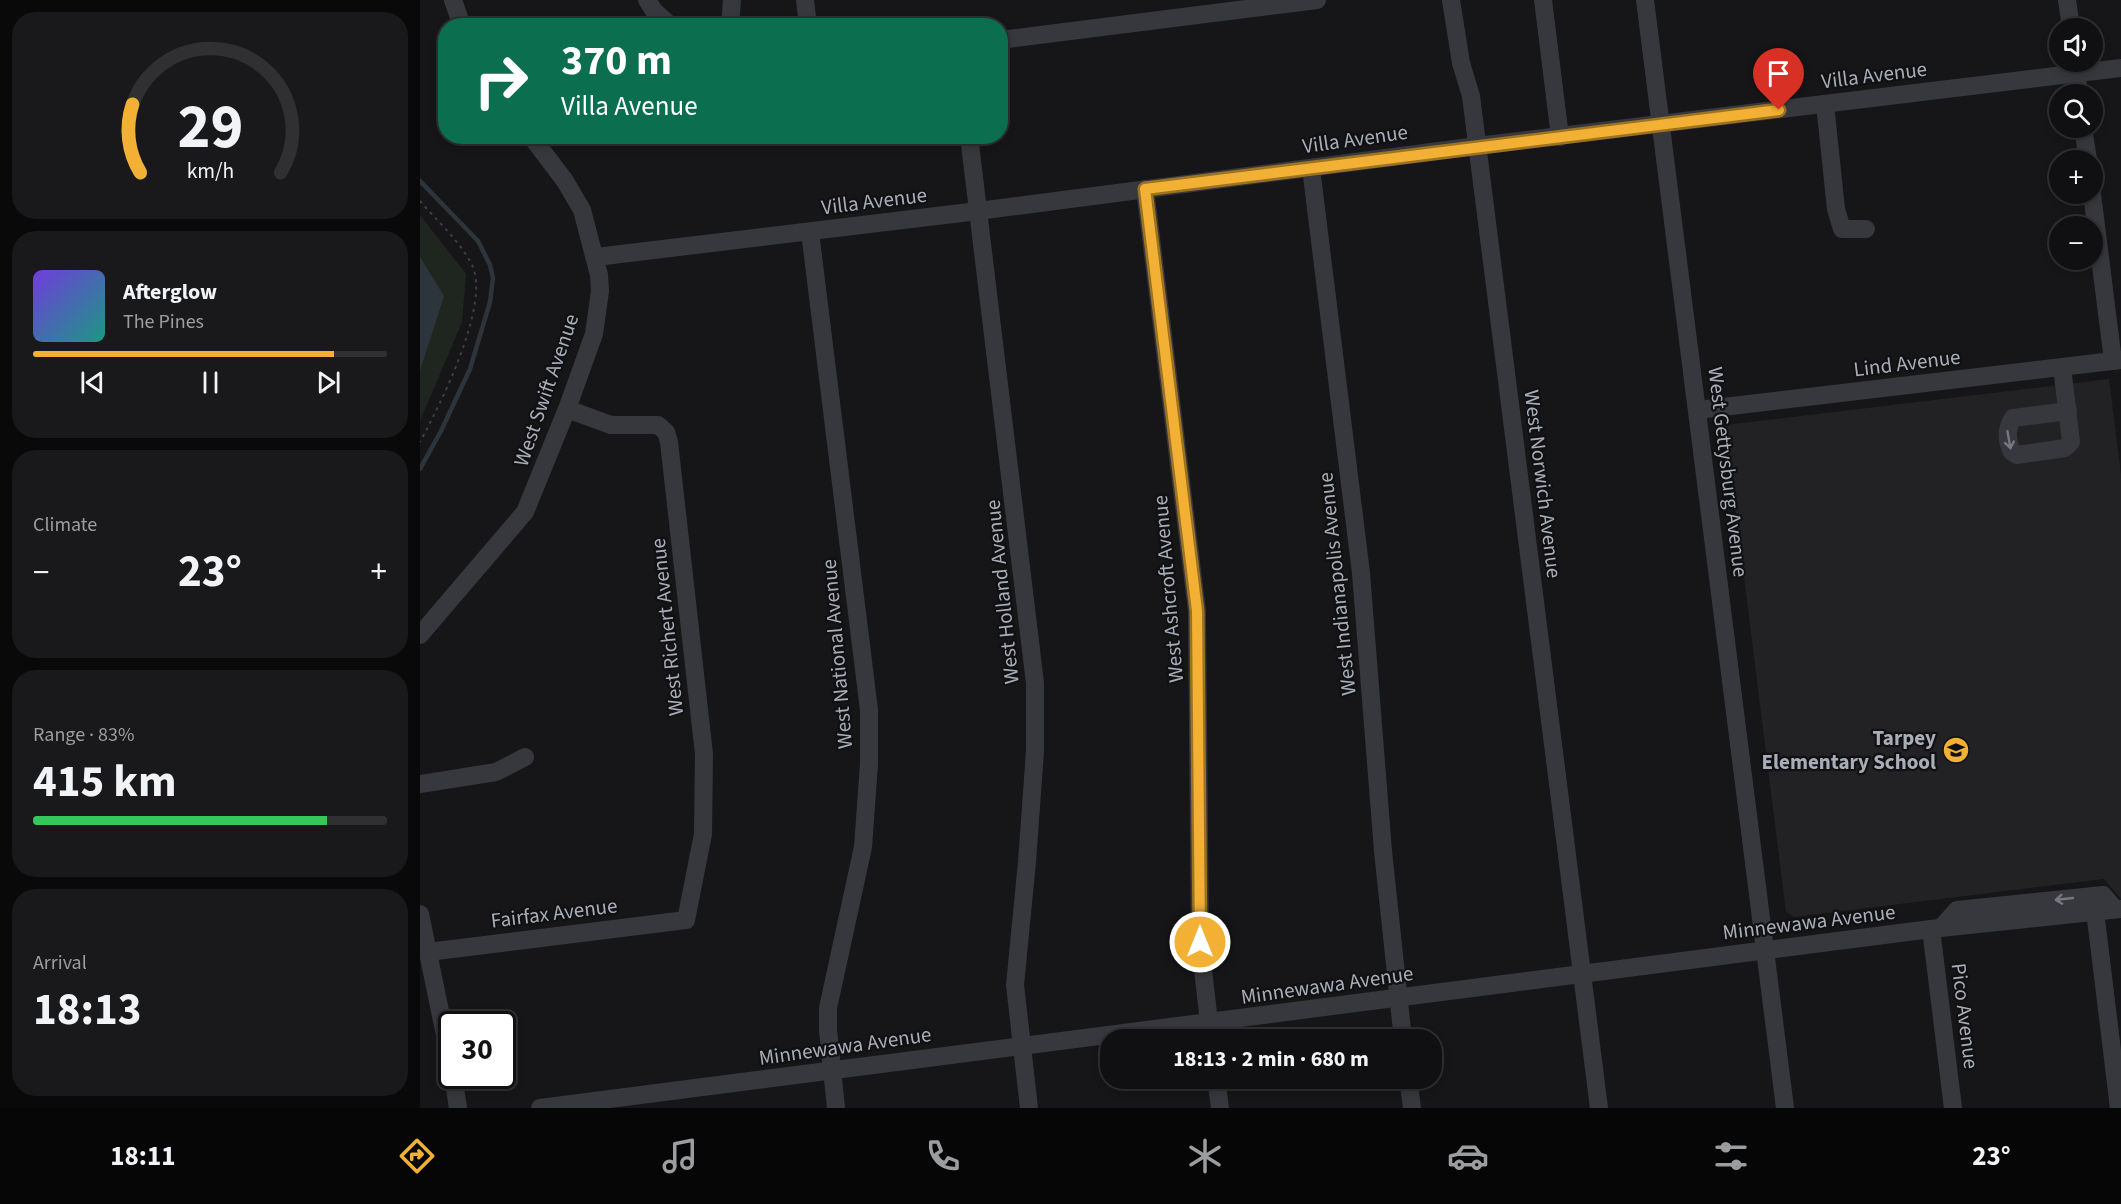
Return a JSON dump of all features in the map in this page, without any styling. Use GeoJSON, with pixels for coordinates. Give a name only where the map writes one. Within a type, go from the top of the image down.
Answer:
{"type":"FeatureCollection","features":[{"type":"Feature","properties":{"kind":"street"},"geometry":{"type":"LineString","coordinates":[[453,0],[459,18]]}},
{"type":"Feature","properties":{"kind":"street"},"geometry":{"type":"LineString","coordinates":[[647,0],[662,18]]}},
{"type":"Feature","properties":{"kind":"street"},"geometry":{"type":"LineString","coordinates":[[731,18],[732,0]]}},
{"type":"Feature","properties":{"kind":"street"},"geometry":{"type":"LineString","coordinates":[[805,0],[807,18]]}},
{"type":"Feature","properties":{"kind":"street"},"geometry":{"type":"LineString","coordinates":[[1008,39],[1317,0]]}},
{"type":"Feature","properties":{"kind":"street","name":"West Norwich Avenue"},"geometry":{"type":"LineString","coordinates":[[1451,0],[1461,63],[1471,96],[1599,1108]]}},
{"type":"Feature","properties":{"kind":"street"},"geometry":{"type":"LineString","coordinates":[[1543,0],[1560,137]]}},
{"type":"Feature","properties":{"kind":"street","name":"West Gettysburg Avenue"},"geometry":{"type":"LineString","coordinates":[[1645,0],[1785,1108]]}},
{"type":"Feature","properties":{"kind":"street"},"geometry":{"type":"LineString","coordinates":[[2067,0],[2070,18]]}},
{"type":"Feature","properties":{"kind":"street","name":"Villa Avenue"},"geometry":{"type":"LineString","coordinates":[[2103,68],[2121,68]]}},
{"type":"Feature","properties":{"kind":"street","name":"Villa Avenue"},"geometry":{"type":"LineString","coordinates":[[596,257],[1825,104],[2049,72]]}},
{"type":"Feature","properties":{"kind":"street"},"geometry":{"type":"LineString","coordinates":[[1825,104],[1836,209],[1842,229],[1866,229]]}},
{"type":"Feature","properties":{"kind":"street","name":"West Swift Avenue"},"geometry":{"type":"LineString","coordinates":[[420,635],[525,512],[567,409],[594,334],[600,291],[596,257],[582,210],[564,180],[537,144]]}},
{"type":"Feature","properties":{"kind":"street","name":"West Holland Avenue"},"geometry":{"type":"LineString","coordinates":[[970,144],[1035,683],[1035,751],[1015,985],[1029,1108]]}},
{"type":"Feature","properties":{"kind":"street","name":"West Indianapolis Avenue"},"geometry":{"type":"LineString","coordinates":[[1311,168],[1360,573],[1383,851],[1402,1029]]}},
{"type":"Feature","properties":{"kind":"street","name":"West Ashcroft Avenue"},"geometry":{"type":"LineString","coordinates":[[1145,189],[1197,611],[1200,942],[1210,1029]]}},
{"type":"Feature","properties":{"kind":"street"},"geometry":{"type":"LineString","coordinates":[[2094,204],[2117,360]]}},
{"type":"Feature","properties":{"kind":"street","name":"West National Avenue"},"geometry":{"type":"LineString","coordinates":[[810,232],[869,710],[869,764],[863,847],[828,1008],[837,1108]]}},
{"type":"Feature","properties":{"kind":"street","name":"Lind Avenue"},"geometry":{"type":"LineString","coordinates":[[1698,410],[2117,360]]}},
{"type":"Feature","properties":{"kind":"street"},"geometry":{"type":"LineString","coordinates":[[2062,367],[2068,411]]}},
{"type":"Feature","properties":{"kind":"street","name":"West Richert Avenue"},"geometry":{"type":"LineString","coordinates":[[567,409],[611,425],[658,425],[666,432],[669,442],[704,754],[703,834],[686,920]]}},
{"type":"Feature","properties":{"kind":"street"},"geometry":{"type":"LineString","coordinates":[[420,784],[496,772],[525,757]]}},
{"type":"Feature","properties":{"kind":"street"},"geometry":{"type":"LineString","coordinates":[[1937,928],[1957,910],[2103,895],[2118,909]]}},
{"type":"Feature","properties":{"kind":"street","name":"Minnewawa Avenue"},"geometry":{"type":"LineString","coordinates":[[1221,1029],[1398,997],[1937,928],[2118,909]]}},
{"type":"Feature","properties":{"kind":"street"},"geometry":{"type":"LineString","coordinates":[[2095,911],[2119,1108]]}},
{"type":"Feature","properties":{"kind":"street"},"geometry":{"type":"LineString","coordinates":[[420,914],[440,1011]]}},
{"type":"Feature","properties":{"kind":"street","name":"Fairfax Avenue"},"geometry":{"type":"LineString","coordinates":[[428,952],[686,920]]}},
{"type":"Feature","properties":{"kind":"street","name":"Pico Avenue"},"geometry":{"type":"LineString","coordinates":[[1937,928],[1953,1108]]}},
{"type":"Feature","properties":{"kind":"street","name":"Minnewawa Avenue"},"geometry":{"type":"LineString","coordinates":[[540,1108],[647,1101],[1021,1044],[1100,1039]]}},
{"type":"Feature","properties":{"kind":"street"},"geometry":{"type":"LineString","coordinates":[[455,1089],[458,1108]]}},
{"type":"Feature","properties":{"kind":"street"},"geometry":{"type":"LineString","coordinates":[[1217,1089],[1220,1108]]}},
{"type":"Feature","properties":{"kind":"street"},"geometry":{"type":"LineString","coordinates":[[1409,1089],[1412,1108]]}},
{"type":"Feature","properties":{"kind":"path"},"geometry":{"type":"LineString","coordinates":[[420,201],[468,259],[477,288],[471,327],[420,442]]}},
{"type":"Feature","properties":{"kind":"shaded area"},"geometry":{"type":"Polygon","coordinates":[[[420,215],[466,274],[462,322],[420,421],[420,215]]]}},
{"type":"Feature","properties":{"kind":"shaded area"},"geometry":{"type":"Polygon","coordinates":[[[420,257],[444,296],[420,371],[420,257]]]}},
{"type":"Feature","properties":{"kind":"shaded area"},"geometry":{"type":"Polygon","coordinates":[[[2109,379],[2121,475],[2121,899],[2104,879],[1794,917],[1786,912],[1725,425],[2109,379]]]}},
{"type":"Feature","properties":{"kind":"waterway"},"geometry":{"type":"LineString","coordinates":[[420,181],[478,241],[490,265],[493,278],[490,302],[470,369],[420,469]]}},
{"type":"Feature","properties":{"kind":"place","name":"Tarpey Elementary School"},"geometry":{"type":"Point","coordinates":[1956,750]}},
{"type":"Feature","properties":{"kind":"route"},"geometry":{"type":"LineString","coordinates":[[1200,942],[1197,611],[1145,189],[1779,110]]}}]}
